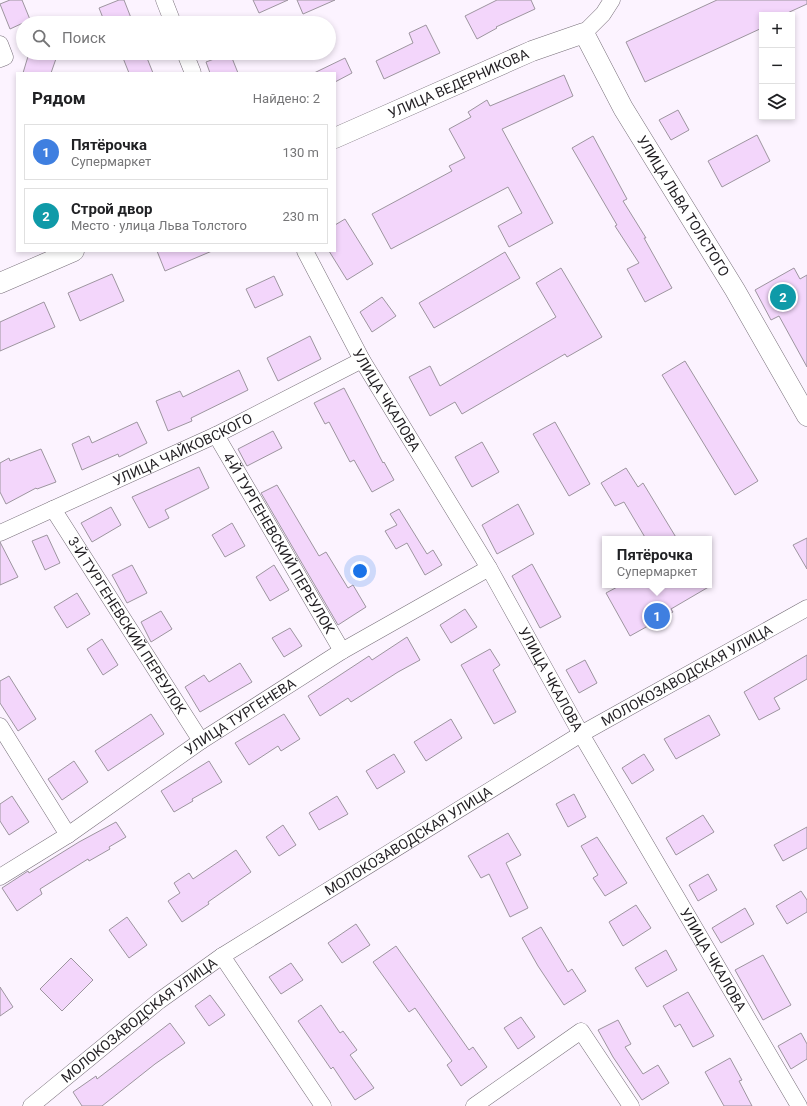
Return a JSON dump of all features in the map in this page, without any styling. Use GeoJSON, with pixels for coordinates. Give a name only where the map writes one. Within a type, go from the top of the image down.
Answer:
{"type":"FeatureCollection","features":[{"type":"Feature","properties":{"kind":"street"},"geometry":{"type":"LineString","coordinates":[[164,0],[170,16]]}},
{"type":"Feature","properties":{"kind":"street"},"geometry":{"type":"LineString","coordinates":[[584,33],[603,14],[612,0]]}},
{"type":"Feature","properties":{"kind":"street","name":"УЛИЦА ВЕДЕРНИКОВА"},"geometry":{"type":"LineString","coordinates":[[336,138],[532,51],[584,33]]}},
{"type":"Feature","properties":{"kind":"street","name":"УЛИЦА ЛЬВА ТОЛСТОГО"},"geometry":{"type":"LineString","coordinates":[[584,33],[622,108],[735,290],[807,416]]}},
{"type":"Feature","properties":{"kind":"street"},"geometry":{"type":"LineString","coordinates":[[0,44],[5,57],[0,59]]}},
{"type":"Feature","properties":{"kind":"street"},"geometry":{"type":"LineString","coordinates":[[188,60],[193,72]]}},
{"type":"Feature","properties":{"kind":"street"},"geometry":{"type":"LineString","coordinates":[[0,283],[72,252]]}},
{"type":"Feature","properties":{"kind":"street","name":"УЛИЦА ЧКАЛОВА"},"geometry":{"type":"LineString","coordinates":[[305,252],[362,360],[489,568],[581,734],[799,1106]]}},
{"type":"Feature","properties":{"kind":"street","name":"УЛИЦА ЧАЙКОВСКОГО"},"geometry":{"type":"LineString","coordinates":[[0,533],[216,435],[362,360]]}},
{"type":"Feature","properties":{"kind":"street","name":"4-Й ТУРГЕНЕВСКИЙ ПЕРЕУЛОК"},"geometry":{"type":"LineString","coordinates":[[216,435],[342,651]]}},
{"type":"Feature","properties":{"kind":"street","name":"3-Й ТУРГЕНЕВСКИЙ ПЕРЕУЛОК"},"geometry":{"type":"LineString","coordinates":[[53,509],[201,741]]}},
{"type":"Feature","properties":{"kind":"street","name":"УЛИЦА ТУРГЕНЕВА"},"geometry":{"type":"LineString","coordinates":[[0,877],[68,835],[201,741],[342,651],[489,568]]}},
{"type":"Feature","properties":{"kind":"street","name":"МОЛОКОЗАВОДСКАЯ УЛИЦА"},"geometry":{"type":"LineString","coordinates":[[31,1106],[159,1001],[222,956],[581,734],[807,608]]}},
{"type":"Feature","properties":{"kind":"street"},"geometry":{"type":"LineString","coordinates":[[0,726],[68,835]]}},
{"type":"Feature","properties":{"kind":"street"},"geometry":{"type":"LineString","coordinates":[[222,956],[323,1106]]}},
{"type":"Feature","properties":{"kind":"street"},"geometry":{"type":"LineString","coordinates":[[474,1106],[581,1032],[631,1106]]}},
{"type":"Feature","properties":{"kind":"building"},"geometry":{"type":"Polygon","coordinates":[[[10,0],[22,0],[29,16],[16,16],[16,26],[10,29],[0,4],[10,0]]]}},
{"type":"Feature","properties":{"kind":"building"},"geometry":{"type":"Polygon","coordinates":[[[119,0],[124,0],[130,16],[102,16],[99,8],[119,0]]]}},
{"type":"Feature","properties":{"kind":"building"},"geometry":{"type":"Polygon","coordinates":[[[253,0],[288,0],[259,13],[253,0]]]}},
{"type":"Feature","properties":{"kind":"building"},"geometry":{"type":"Polygon","coordinates":[[[297,0],[335,0],[303,14],[297,0]]]}},
{"type":"Feature","properties":{"kind":"building"},"geometry":{"type":"Polygon","coordinates":[[[497,0],[531,0],[535,9],[496,27],[497,28],[477,39],[465,16],[497,0]]]}},
{"type":"Feature","properties":{"kind":"building"},"geometry":{"type":"Polygon","coordinates":[[[717,0],[807,0],[807,4],[790,12],[759,12],[759,29],[645,82],[626,42],[717,0]]]}},
{"type":"Feature","properties":{"kind":"building"},"geometry":{"type":"Polygon","coordinates":[[[426,25],[440,53],[384,79],[376,61],[413,43],[409,33],[426,25]]]}},
{"type":"Feature","properties":{"kind":"building"},"geometry":{"type":"Polygon","coordinates":[[[345,58],[352,73],[336,81],[336,72],[316,72],[345,58]]]}},
{"type":"Feature","properties":{"kind":"building"},"geometry":{"type":"Polygon","coordinates":[[[27,60],[56,60],[51,72],[23,72],[27,60]]]}},
{"type":"Feature","properties":{"kind":"building"},"geometry":{"type":"Polygon","coordinates":[[[124,60],[148,60],[153,72],[129,72],[124,60]]]}},
{"type":"Feature","properties":{"kind":"building"},"geometry":{"type":"Polygon","coordinates":[[[211,60],[233,60],[238,72],[210,72],[206,62],[211,60]]]}},
{"type":"Feature","properties":{"kind":"building"},"geometry":{"type":"Polygon","coordinates":[[[564,75],[573,96],[502,129],[553,223],[509,247],[498,226],[522,213],[508,187],[391,249],[372,214],[452,171],[449,166],[465,158],[449,129],[471,117],[468,112],[487,100],[490,106],[564,75]]]}},
{"type":"Feature","properties":{"kind":"building"},"geometry":{"type":"Polygon","coordinates":[[[678,110],[689,130],[671,140],[659,120],[678,110]]]}},
{"type":"Feature","properties":{"kind":"building"},"geometry":{"type":"Polygon","coordinates":[[[757,135],[770,161],[722,187],[708,161],[757,135]]]}},
{"type":"Feature","properties":{"kind":"building"},"geometry":{"type":"Polygon","coordinates":[[[593,136],[627,199],[623,201],[646,238],[644,238],[672,288],[645,302],[627,269],[639,263],[615,226],[617,225],[572,148],[593,136]]]}},
{"type":"Feature","properties":{"kind":"building"},"geometry":{"type":"Polygon","coordinates":[[[345,219],[373,264],[347,280],[330,252],[336,252],[336,224],[345,219]]]}},
{"type":"Feature","properties":{"kind":"building"},"geometry":{"type":"Polygon","coordinates":[[[157,252],[210,252],[165,271],[157,252]]]}},
{"type":"Feature","properties":{"kind":"building"},"geometry":{"type":"Polygon","coordinates":[[[505,252],[520,278],[434,328],[419,303],[505,252]]]}},
{"type":"Feature","properties":{"kind":"building"},"geometry":{"type":"Polygon","coordinates":[[[561,268],[602,337],[567,357],[565,354],[462,414],[455,402],[430,416],[409,377],[430,366],[440,386],[556,317],[536,283],[561,268]]]}},
{"type":"Feature","properties":{"kind":"building"},"geometry":{"type":"Polygon","coordinates":[[[794,268],[800,279],[807,275],[807,367],[779,316],[771,320],[755,290],[794,268]]]}},
{"type":"Feature","properties":{"kind":"building"},"geometry":{"type":"Polygon","coordinates":[[[112,274],[124,301],[80,321],[68,293],[112,274]]]}},
{"type":"Feature","properties":{"kind":"building"},"geometry":{"type":"Polygon","coordinates":[[[274,276],[283,295],[255,308],[246,289],[274,276]]]}},
{"type":"Feature","properties":{"kind":"building"},"geometry":{"type":"Polygon","coordinates":[[[382,297],[396,316],[372,332],[360,312],[382,297]]]}},
{"type":"Feature","properties":{"kind":"building"},"geometry":{"type":"Polygon","coordinates":[[[44,302],[55,327],[0,351],[0,322],[44,302]]]}},
{"type":"Feature","properties":{"kind":"building"},"geometry":{"type":"Polygon","coordinates":[[[310,336],[321,359],[278,381],[267,358],[310,336]]]}},
{"type":"Feature","properties":{"kind":"building"},"geometry":{"type":"Polygon","coordinates":[[[685,361],[758,481],[735,495],[662,375],[685,361]]]}},
{"type":"Feature","properties":{"kind":"building"},"geometry":{"type":"Polygon","coordinates":[[[239,370],[248,390],[191,418],[192,421],[168,431],[156,401],[180,391],[183,397],[239,370]]]}},
{"type":"Feature","properties":{"kind":"building"},"geometry":{"type":"Polygon","coordinates":[[[344,388],[383,463],[384,462],[394,480],[372,492],[354,460],[350,462],[329,422],[325,424],[314,403],[344,388]]]}},
{"type":"Feature","properties":{"kind":"building"},"geometry":{"type":"Polygon","coordinates":[[[137,422],[147,443],[119,457],[118,454],[82,470],[72,444],[89,436],[92,443],[137,422]]]}},
{"type":"Feature","properties":{"kind":"building"},"geometry":{"type":"Polygon","coordinates":[[[555,422],[590,484],[569,496],[533,434],[555,422]]]}},
{"type":"Feature","properties":{"kind":"building"},"geometry":{"type":"Polygon","coordinates":[[[273,431],[282,448],[247,466],[238,449],[273,431]]]}},
{"type":"Feature","properties":{"kind":"building"},"geometry":{"type":"Polygon","coordinates":[[[482,442],[499,472],[472,487],[455,457],[482,442]]]}},
{"type":"Feature","properties":{"kind":"building"},"geometry":{"type":"Polygon","coordinates":[[[41,449],[56,482],[37,489],[36,488],[6,504],[0,492],[0,463],[9,458],[10,461],[41,449]]]}},
{"type":"Feature","properties":{"kind":"building"},"geometry":{"type":"Polygon","coordinates":[[[199,467],[209,488],[165,510],[169,518],[149,528],[132,497],[199,467]]]}},
{"type":"Feature","properties":{"kind":"building"},"geometry":{"type":"Polygon","coordinates":[[[626,468],[638,487],[643,483],[675,536],[644,536],[624,502],[615,506],[601,483],[626,468]]]}},
{"type":"Feature","properties":{"kind":"building"},"geometry":{"type":"Polygon","coordinates":[[[277,485],[319,556],[326,552],[348,588],[353,585],[366,607],[338,625],[261,493],[277,485]]]}},
{"type":"Feature","properties":{"kind":"building"},"geometry":{"type":"Polygon","coordinates":[[[518,504],[534,534],[497,554],[482,525],[518,504]]]}},
{"type":"Feature","properties":{"kind":"building"},"geometry":{"type":"Polygon","coordinates":[[[111,507],[121,525],[92,542],[81,523],[111,507]]]}},
{"type":"Feature","properties":{"kind":"building"},"geometry":{"type":"Polygon","coordinates":[[[399,509],[427,554],[433,550],[442,565],[425,575],[407,543],[396,549],[385,531],[397,525],[390,514],[399,509]]]}},
{"type":"Feature","properties":{"kind":"building"},"geometry":{"type":"Polygon","coordinates":[[[232,523],[245,546],[225,557],[212,535],[232,523]]]}},
{"type":"Feature","properties":{"kind":"building"},"geometry":{"type":"Polygon","coordinates":[[[47,535],[60,563],[45,570],[32,541],[47,535]]]}},
{"type":"Feature","properties":{"kind":"building"},"geometry":{"type":"Polygon","coordinates":[[[807,538],[807,569],[793,545],[807,538]]]}},
{"type":"Feature","properties":{"kind":"building"},"geometry":{"type":"Polygon","coordinates":[[[0,542],[18,577],[0,585],[0,542]]]}},
{"type":"Feature","properties":{"kind":"building"},"geometry":{"type":"Polygon","coordinates":[[[532,564],[561,617],[540,628],[512,576],[532,564]]]}},
{"type":"Feature","properties":{"kind":"building"},"geometry":{"type":"Polygon","coordinates":[[[132,565],[147,593],[127,603],[112,575],[132,565]]]}},
{"type":"Feature","properties":{"kind":"building"},"geometry":{"type":"Polygon","coordinates":[[[274,565],[289,590],[270,601],[256,577],[274,565]]]}},
{"type":"Feature","properties":{"kind":"building"},"geometry":{"type":"Polygon","coordinates":[[[615,588],[707,588],[671,609],[673,612],[630,636],[606,593],[615,588]]]}},
{"type":"Feature","properties":{"kind":"building"},"geometry":{"type":"Polygon","coordinates":[[[77,593],[90,614],[67,628],[54,607],[77,593]]]}},
{"type":"Feature","properties":{"kind":"building"},"geometry":{"type":"Polygon","coordinates":[[[465,609],[477,627],[451,643],[440,625],[465,609]]]}},
{"type":"Feature","properties":{"kind":"building"},"geometry":{"type":"Polygon","coordinates":[[[161,611],[172,629],[151,642],[141,622],[161,611]]]}},
{"type":"Feature","properties":{"kind":"building"},"geometry":{"type":"Polygon","coordinates":[[[290,628],[302,646],[284,657],[272,638],[290,628]]]}},
{"type":"Feature","properties":{"kind":"building"},"geometry":{"type":"Polygon","coordinates":[[[407,637],[420,660],[351,702],[348,698],[320,716],[308,696],[369,656],[372,660],[407,637]]]}},
{"type":"Feature","properties":{"kind":"building"},"geometry":{"type":"Polygon","coordinates":[[[102,639],[118,665],[103,675],[87,649],[102,639]]]}},
{"type":"Feature","properties":{"kind":"building"},"geometry":{"type":"Polygon","coordinates":[[[490,649],[500,665],[493,670],[516,712],[494,724],[461,665],[490,649]]]}},
{"type":"Feature","properties":{"kind":"building"},"geometry":{"type":"Polygon","coordinates":[[[807,655],[807,679],[774,698],[780,709],[759,720],[744,692],[807,655]]]}},
{"type":"Feature","properties":{"kind":"building"},"geometry":{"type":"Polygon","coordinates":[[[585,660],[597,683],[579,693],[566,670],[585,660]]]}},
{"type":"Feature","properties":{"kind":"building"},"geometry":{"type":"Polygon","coordinates":[[[240,663],[252,682],[200,712],[185,687],[204,675],[209,682],[240,663]]]}},
{"type":"Feature","properties":{"kind":"building"},"geometry":{"type":"Polygon","coordinates":[[[9,676],[36,719],[18,731],[0,703],[0,681],[9,676]]]}},
{"type":"Feature","properties":{"kind":"building"},"geometry":{"type":"Polygon","coordinates":[[[151,714],[164,734],[108,771],[95,751],[151,714]]]}},
{"type":"Feature","properties":{"kind":"building"},"geometry":{"type":"Polygon","coordinates":[[[284,714],[300,739],[281,751],[278,746],[249,765],[235,743],[284,714]]]}},
{"type":"Feature","properties":{"kind":"building"},"geometry":{"type":"Polygon","coordinates":[[[709,715],[720,735],[676,759],[664,739],[709,715]]]}},
{"type":"Feature","properties":{"kind":"building"},"geometry":{"type":"Polygon","coordinates":[[[451,719],[462,738],[426,761],[414,742],[451,719]]]}},
{"type":"Feature","properties":{"kind":"building"},"geometry":{"type":"Polygon","coordinates":[[[394,754],[405,772],[377,789],[366,771],[394,754]]]}},
{"type":"Feature","properties":{"kind":"building"},"geometry":{"type":"Polygon","coordinates":[[[644,754],[654,770],[632,784],[622,768],[644,754]]]}},
{"type":"Feature","properties":{"kind":"building"},"geometry":{"type":"Polygon","coordinates":[[[74,761],[88,782],[62,800],[48,779],[74,761]]]}},
{"type":"Feature","properties":{"kind":"building"},"geometry":{"type":"Polygon","coordinates":[[[209,761],[222,782],[192,799],[193,801],[174,812],[161,791],[209,761]]]}},
{"type":"Feature","properties":{"kind":"building"},"geometry":{"type":"Polygon","coordinates":[[[574,794],[586,817],[568,827],[556,804],[574,794]]]}},
{"type":"Feature","properties":{"kind":"building"},"geometry":{"type":"Polygon","coordinates":[[[12,796],[29,822],[9,835],[0,821],[0,804],[12,796]]]}},
{"type":"Feature","properties":{"kind":"building"},"geometry":{"type":"Polygon","coordinates":[[[337,796],[348,814],[319,830],[309,813],[337,796]]]}},
{"type":"Feature","properties":{"kind":"building"},"geometry":{"type":"Polygon","coordinates":[[[703,815],[714,832],[676,855],[666,838],[703,815]]]}},
{"type":"Feature","properties":{"kind":"building"},"geometry":{"type":"Polygon","coordinates":[[[116,822],[126,837],[109,847],[110,849],[89,861],[88,859],[40,889],[42,894],[17,911],[2,888],[28,871],[29,873],[79,842],[116,822]]]}},
{"type":"Feature","properties":{"kind":"building"},"geometry":{"type":"Polygon","coordinates":[[[283,825],[296,845],[279,856],[266,837],[283,825]]]}},
{"type":"Feature","properties":{"kind":"building"},"geometry":{"type":"Polygon","coordinates":[[[807,827],[807,848],[783,861],[774,845],[807,827]]]}},
{"type":"Feature","properties":{"kind":"building"},"geometry":{"type":"Polygon","coordinates":[[[508,833],[521,855],[506,863],[528,908],[510,917],[489,874],[481,878],[468,856],[508,833]]]}},
{"type":"Feature","properties":{"kind":"building"},"geometry":{"type":"Polygon","coordinates":[[[597,837],[627,883],[605,896],[593,878],[598,875],[581,846],[597,837]]]}},
{"type":"Feature","properties":{"kind":"building"},"geometry":{"type":"Polygon","coordinates":[[[236,850],[251,872],[208,902],[209,904],[182,922],[168,901],[180,893],[174,883],[189,873],[193,879],[236,850]]]}},
{"type":"Feature","properties":{"kind":"building"},"geometry":{"type":"Polygon","coordinates":[[[708,874],[717,890],[698,901],[689,885],[708,874]]]}},
{"type":"Feature","properties":{"kind":"building"},"geometry":{"type":"Polygon","coordinates":[[[801,891],[807,900],[807,912],[787,924],[776,906],[801,891]]]}},
{"type":"Feature","properties":{"kind":"building"},"geometry":{"type":"Polygon","coordinates":[[[636,905],[651,928],[623,946],[609,922],[636,905]]]}},
{"type":"Feature","properties":{"kind":"building"},"geometry":{"type":"Polygon","coordinates":[[[745,908],[754,924],[721,943],[712,928],[745,908]]]}},
{"type":"Feature","properties":{"kind":"building"},"geometry":{"type":"Polygon","coordinates":[[[127,917],[147,945],[129,958],[109,930],[127,917]]]}},
{"type":"Feature","properties":{"kind":"building"},"geometry":{"type":"Polygon","coordinates":[[[356,924],[370,945],[342,963],[328,943],[356,924]]]}},
{"type":"Feature","properties":{"kind":"building"},"geometry":{"type":"Polygon","coordinates":[[[541,927],[568,972],[572,969],[586,991],[564,1005],[538,966],[522,938],[541,927]]]}},
{"type":"Feature","properties":{"kind":"building"},"geometry":{"type":"Polygon","coordinates":[[[396,946],[469,1050],[473,1047],[487,1067],[461,1086],[447,1065],[452,1061],[415,1008],[409,1012],[373,962],[396,946]]]}},
{"type":"Feature","properties":{"kind":"building"},"geometry":{"type":"Polygon","coordinates":[[[666,950],[677,970],[647,987],[635,968],[666,950]]]}},
{"type":"Feature","properties":{"kind":"building"},"geometry":{"type":"Polygon","coordinates":[[[763,955],[791,1005],[763,1020],[735,970],[763,955]]]}},
{"type":"Feature","properties":{"kind":"building"},"geometry":{"type":"Polygon","coordinates":[[[71,958],[93,980],[62,1011],[40,989],[71,958]]]}},
{"type":"Feature","properties":{"kind":"building"},"geometry":{"type":"Polygon","coordinates":[[[291,963],[303,980],[281,994],[269,977],[291,963]]]}},
{"type":"Feature","properties":{"kind":"building"},"geometry":{"type":"Polygon","coordinates":[[[0,987],[13,1007],[0,1016],[0,987]]]}},
{"type":"Feature","properties":{"kind":"building"},"geometry":{"type":"Polygon","coordinates":[[[688,992],[714,1036],[693,1047],[680,1024],[675,1027],[663,1006],[688,992]]]}},
{"type":"Feature","properties":{"kind":"building"},"geometry":{"type":"Polygon","coordinates":[[[210,995],[225,1015],[209,1026],[195,1006],[210,995]]]}},
{"type":"Feature","properties":{"kind":"building"},"geometry":{"type":"Polygon","coordinates":[[[321,1005],[340,1033],[343,1031],[357,1050],[350,1055],[374,1088],[355,1100],[333,1067],[331,1069],[298,1021],[321,1005]]]}},
{"type":"Feature","properties":{"kind":"building"},"geometry":{"type":"Polygon","coordinates":[[[521,1017],[535,1037],[518,1049],[504,1028],[521,1017]]]}},
{"type":"Feature","properties":{"kind":"building"},"geometry":{"type":"Polygon","coordinates":[[[618,1020],[631,1044],[625,1047],[643,1074],[658,1065],[669,1083],[642,1100],[613,1057],[598,1030],[618,1020]]]}},
{"type":"Feature","properties":{"kind":"building"},"geometry":{"type":"Polygon","coordinates":[[[170,1023],[185,1043],[155,1064],[102,1106],[82,1106],[73,1092],[96,1076],[97,1079],[170,1023]]]}},
{"type":"Feature","properties":{"kind":"building"},"geometry":{"type":"Polygon","coordinates":[[[801,1033],[807,1044],[807,1059],[791,1069],[778,1046],[801,1033]]]}},
{"type":"Feature","properties":{"kind":"building"},"geometry":{"type":"Polygon","coordinates":[[[730,1058],[742,1080],[739,1081],[752,1106],[724,1106],[705,1072],[730,1058]]]}},
{"type":"Feature","properties":{"kind":"place","name":"Строй двор"},"geometry":{"type":"Point","coordinates":[783,297]}},
{"type":"Feature","properties":{"kind":"place","name":"Пятёрочка"},"geometry":{"type":"Point","coordinates":[657,616]}}]}
